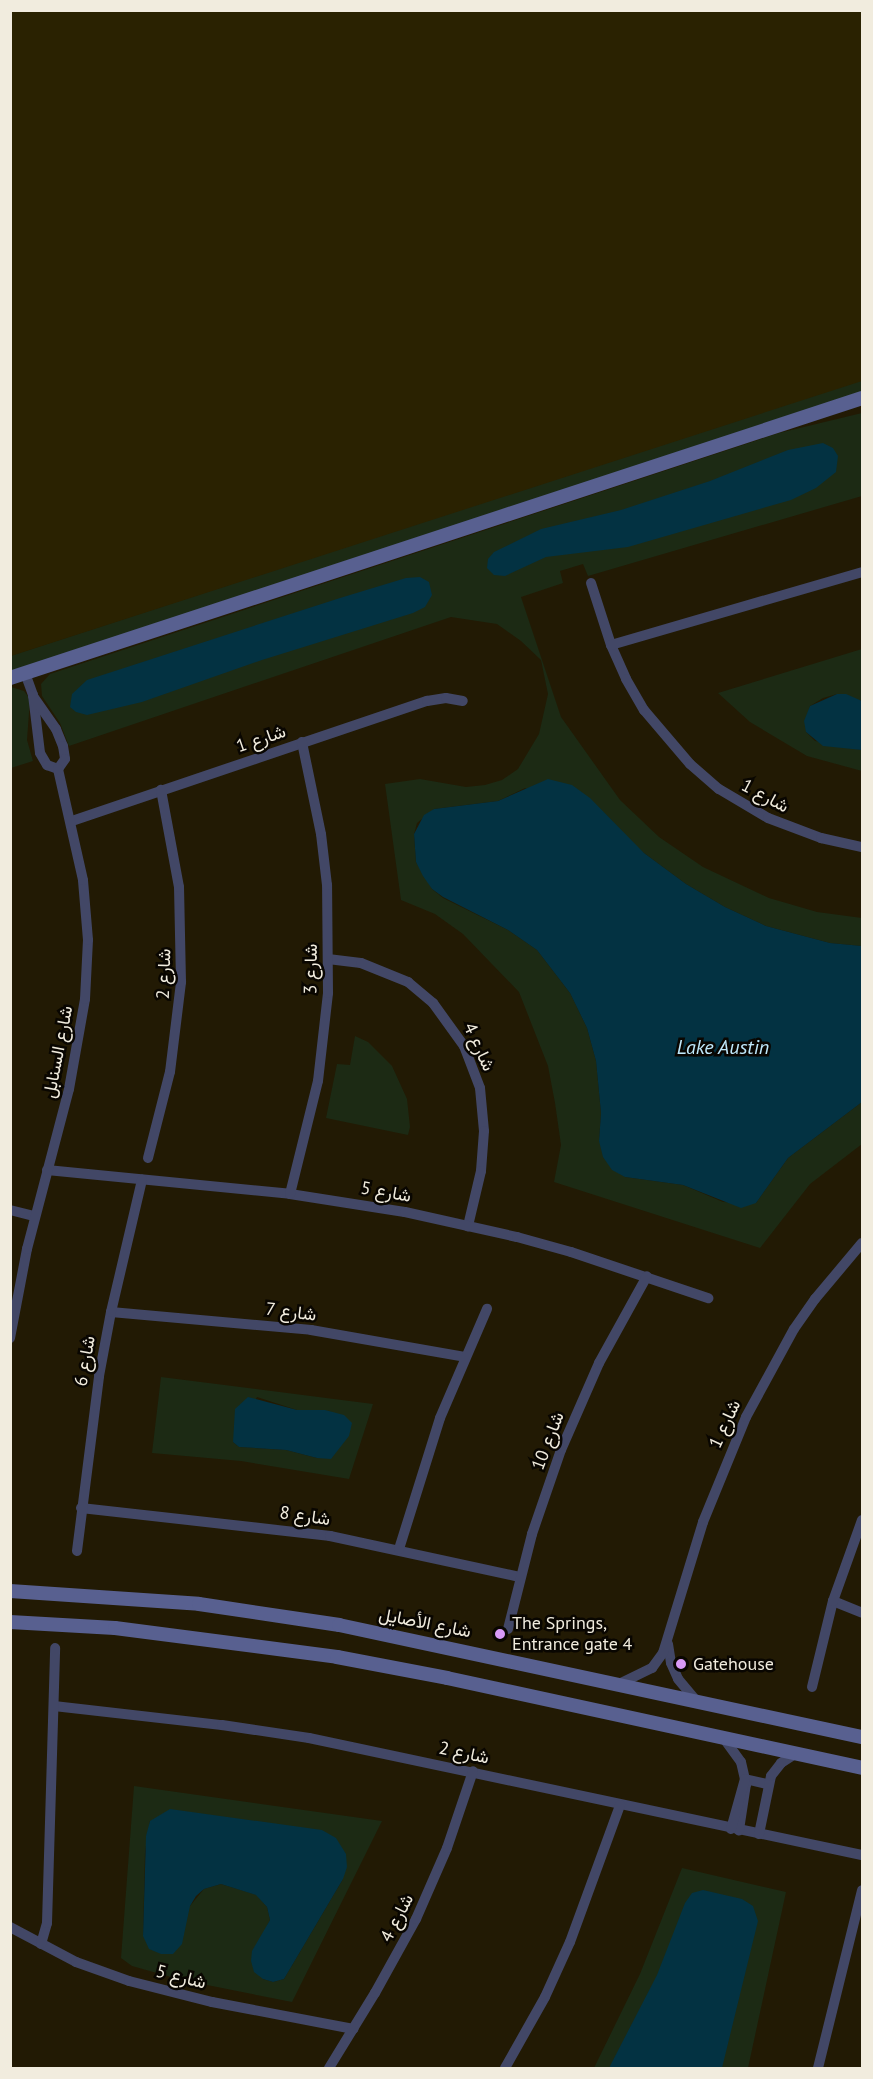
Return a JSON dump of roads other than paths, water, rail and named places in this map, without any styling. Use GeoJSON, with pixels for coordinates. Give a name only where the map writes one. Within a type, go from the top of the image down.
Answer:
{"type":"FeatureCollection","features":[{"type":"Feature","properties":{"kind":"main road"},"geometry":{"type":"LineString","coordinates":[[10,678],[862,398]]}},
{"type":"Feature","properties":{"kind":"main road","name":"شارع الأصايل"},"geometry":{"type":"LineString","coordinates":[[10,1591],[129,1598],[269,1613],[480,1653],[616,1686],[862,1737]]}},
{"type":"Feature","properties":{"kind":"main road"},"geometry":{"type":"LineString","coordinates":[[10,1622],[115,1628],[226,1641],[337,1658],[447,1678],[862,1768]]}},
{"type":"Feature","properties":{"kind":"street"},"geometry":{"type":"LineString","coordinates":[[611,645],[862,572]]}},
{"type":"Feature","properties":{"kind":"street","name":"شارع 1"},"geometry":{"type":"LineString","coordinates":[[591,583],[611,645],[644,710],[665,738],[704,777],[735,800],[768,818],[821,838],[862,847]]}},
{"type":"Feature","properties":{"kind":"street","name":"شارع السنابل"},"geometry":{"type":"LineString","coordinates":[[25,673],[33,696],[37,737],[44,763],[50,768],[58,769]]}},
{"type":"Feature","properties":{"kind":"street","name":"شارع السنابل"},"geometry":{"type":"LineString","coordinates":[[33,696],[56,729],[65,751],[63,763],[58,769]]}},
{"type":"Feature","properties":{"kind":"street","name":"شارع 1"},"geometry":{"type":"LineString","coordinates":[[72,821],[428,701],[446,698],[463,700]]}},
{"type":"Feature","properties":{"kind":"street"},"geometry":{"type":"LineString","coordinates":[[37,737],[45,729],[56,729]]}},
{"type":"Feature","properties":{"kind":"street","name":"شارع 3"},"geometry":{"type":"LineString","coordinates":[[291,1194],[318,1081],[325,1026],[328,959],[328,908],[321,834],[302,742]]}},
{"type":"Feature","properties":{"kind":"street","name":"شارع السنابل"},"geometry":{"type":"LineString","coordinates":[[10,1338],[34,1216],[75,1058],[87,970],[86,910],[72,821],[58,769]]}},
{"type":"Feature","properties":{"kind":"street","name":"شارع 2"},"geometry":{"type":"LineString","coordinates":[[147,1158],[170,1072],[182,982],[179,887],[161,790]]}},
{"type":"Feature","properties":{"kind":"street","name":"شارع 4"},"geometry":{"type":"LineString","coordinates":[[328,959],[369,965],[408,982],[434,1003],[464,1046],[480,1088],[484,1131],[481,1171],[468,1226]]}},
{"type":"Feature","properties":{"kind":"street","name":"شارع 5"},"geometry":{"type":"LineString","coordinates":[[47,1170],[291,1194],[367,1205],[528,1240],[647,1276],[708,1298]]}},
{"type":"Feature","properties":{"kind":"street","name":"شارع 6"},"geometry":{"type":"LineString","coordinates":[[77,1551],[81,1508],[111,1312],[142,1180]]}},
{"type":"Feature","properties":{"kind":"street"},"geometry":{"type":"LineString","coordinates":[[10,1210],[34,1216]]}},
{"type":"Feature","properties":{"kind":"street","name":"شارع 1"},"geometry":{"type":"LineString","coordinates":[[616,1686],[652,1668],[668,1644],[686,1573],[703,1522],[746,1417],[794,1329],[862,1243]]}},
{"type":"Feature","properties":{"kind":"street","name":"شارع 10"},"geometry":{"type":"LineString","coordinates":[[508,1629],[520,1576],[546,1492],[579,1406],[647,1276]]}},
{"type":"Feature","properties":{"kind":"street"},"geometry":{"type":"LineString","coordinates":[[399,1549],[425,1462],[465,1357],[487,1309]]}},
{"type":"Feature","properties":{"kind":"street","name":"شارع 7"},"geometry":{"type":"LineString","coordinates":[[111,1312],[311,1330],[465,1357]]}},
{"type":"Feature","properties":{"kind":"street","name":"شارع 8"},"geometry":{"type":"LineString","coordinates":[[81,1508],[277,1529],[399,1549],[520,1576]]}},
{"type":"Feature","properties":{"kind":"street"},"geometry":{"type":"LineString","coordinates":[[812,1687],[833,1601],[862,1520]]}},
{"type":"Feature","properties":{"kind":"street"},"geometry":{"type":"LineString","coordinates":[[833,1601],[862,1613]]}},
{"type":"Feature","properties":{"kind":"street","name":"شارع 1"},"geometry":{"type":"LineString","coordinates":[[668,1644],[671,1663],[678,1679],[698,1703]]}},
{"type":"Feature","properties":{"kind":"street"},"geometry":{"type":"LineString","coordinates":[[41,1944],[47,1923],[55,1648]]}},
{"type":"Feature","properties":{"kind":"street","name":"شارع 2"},"geometry":{"type":"LineString","coordinates":[[54,1706],[222,1725],[309,1738],[862,1856]]}},
{"type":"Feature","properties":{"kind":"street"},"geometry":{"type":"LineString","coordinates":[[725,1740],[737,1754],[747,1793],[735,1830]]}},
{"type":"Feature","properties":{"kind":"street"},"geometry":{"type":"LineString","coordinates":[[759,1834],[767,1784],[775,1769],[795,1754]]}},
{"type":"Feature","properties":{"kind":"street","name":"شارع 4"},"geometry":{"type":"LineString","coordinates":[[329,2068],[416,1919],[447,1848],[472,1771]]}},
{"type":"Feature","properties":{"kind":"street"},"geometry":{"type":"LineString","coordinates":[[745,1779],[767,1784]]}},
{"type":"Feature","properties":{"kind":"street"},"geometry":{"type":"LineString","coordinates":[[505,2068],[545,1997],[570,1942],[620,1805]]}},
{"type":"Feature","properties":{"kind":"street"},"geometry":{"type":"LineString","coordinates":[[818,2068],[862,1890]]}},
{"type":"Feature","properties":{"kind":"street","name":"شارع 5"},"geometry":{"type":"LineString","coordinates":[[10,1927],[105,1973],[167,1992],[353,2029]]}},
{"type":"Feature","properties":{"kind":"water"},"geometry":{"type":"Polygon","coordinates":[[[823,443],[833,448],[838,456],[836,472],[816,488],[791,500],[628,547],[546,557],[505,576],[494,575],[487,568],[488,559],[494,552],[541,529],[621,510],[710,481],[788,450],[823,443]]]}},
{"type":"Feature","properties":{"kind":"water"},"geometry":{"type":"Polygon","coordinates":[[[420,577],[429,582],[432,595],[425,607],[413,613],[262,660],[142,702],[87,715],[76,712],[70,707],[72,694],[87,680],[340,598],[406,578],[420,577]]]}},
{"type":"Feature","properties":{"kind":"water"},"geometry":{"type":"Polygon","coordinates":[[[837,694],[846,694],[862,701],[862,750],[823,746],[806,732],[804,721],[810,706],[837,694]]]}},
{"type":"Feature","properties":{"kind":"water","name":"Lake Austin"},"geometry":{"type":"Polygon","coordinates":[[[548,779],[572,785],[590,798],[644,853],[686,884],[725,907],[766,926],[830,943],[862,946],[862,1102],[788,1158],[756,1203],[741,1208],[683,1185],[625,1177],[612,1170],[603,1157],[599,1141],[601,1113],[596,1061],[587,1028],[570,993],[537,950],[508,930],[443,897],[432,889],[416,862],[414,834],[424,815],[434,809],[498,801],[548,779]]]}},
{"type":"Feature","properties":{"kind":"water"},"geometry":{"type":"Polygon","coordinates":[[[248,1397],[297,1410],[325,1410],[344,1415],[352,1423],[349,1436],[331,1459],[286,1450],[239,1447],[233,1442],[235,1409],[248,1397]]]}},
{"type":"Feature","properties":{"kind":"water"},"geometry":{"type":"Polygon","coordinates":[[[170,1809],[322,1830],[336,1838],[346,1854],[347,1867],[343,1879],[284,1979],[273,1982],[263,1979],[254,1972],[251,1961],[252,1951],[270,1920],[267,1907],[256,1895],[221,1884],[204,1889],[196,1896],[190,1906],[182,1944],[173,1954],[161,1954],[149,1949],[143,1936],[146,1836],[150,1821],[170,1809]]]}},
{"type":"Feature","properties":{"kind":"water"},"geometry":{"type":"Polygon","coordinates":[[[703,1890],[742,1899],[753,1906],[758,1921],[722,2068],[609,2068],[657,1975],[685,1903],[692,1893],[703,1890]]]}},
{"type":"Feature","properties":{"kind":"place","name":"The Springs, Entrance gate 4"},"geometry":{"type":"Point","coordinates":[500,1634]}},
{"type":"Feature","properties":{"kind":"place","name":"Gatehouse"},"geometry":{"type":"Point","coordinates":[681,1664]}}]}
